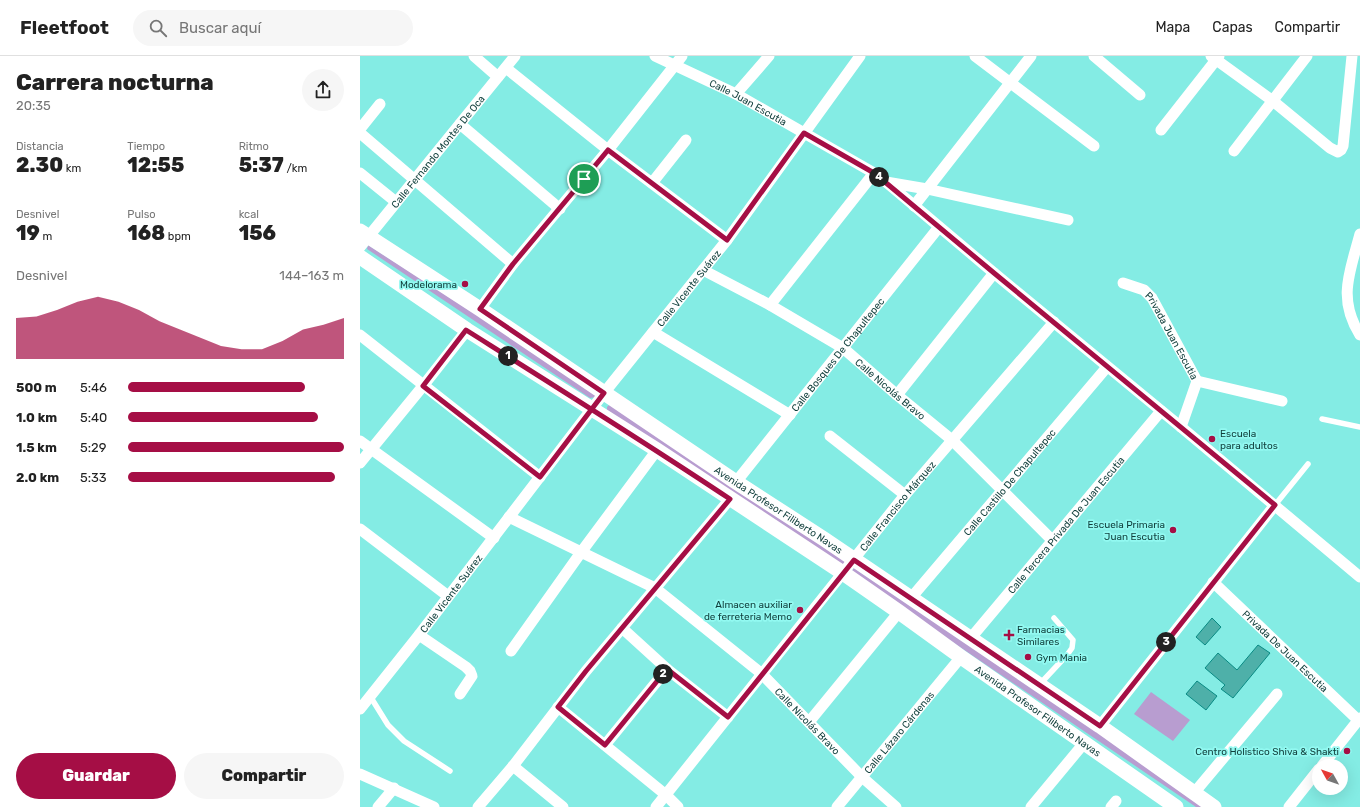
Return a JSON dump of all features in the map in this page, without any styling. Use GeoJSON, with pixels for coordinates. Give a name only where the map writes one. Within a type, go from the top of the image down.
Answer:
{"type":"FeatureCollection","features":[{"type":"Feature","properties":{"kind":"main road","name":"Avenida Profesor Filiberto Navas"},"geometry":{"type":"LineString","coordinates":[[363,238],[480,309],[736,482],[824,539],[1100,726],[1214,807]]}},
{"type":"Feature","properties":{"kind":"main road","name":"Avenida Profesor Filiberto Navas"},"geometry":{"type":"LineString","coordinates":[[360,256],[466,330],[657,450],[843,574],[1085,742],[1173,806]]}},
{"type":"Feature","properties":{"kind":"street"},"geometry":{"type":"LineString","coordinates":[[474,56],[498,78]]}},
{"type":"Feature","properties":{"kind":"street","name":"Calle Fernando Montes De Oca"},"geometry":{"type":"LineString","coordinates":[[363,238],[396,202],[515,56]]}},
{"type":"Feature","properties":{"kind":"street","name":"Calle Juan Escutia"},"geometry":{"type":"LineString","coordinates":[[655,56],[736,94],[874,173],[1360,577]]}},
{"type":"Feature","properties":{"kind":"street"},"geometry":{"type":"LineString","coordinates":[[480,309],[513,264],[608,150],[682,56]]}},
{"type":"Feature","properties":{"kind":"street"},"geometry":{"type":"LineString","coordinates":[[736,94],[769,56]]}},
{"type":"Feature","properties":{"kind":"street"},"geometry":{"type":"LineString","coordinates":[[975,56],[1094,146]]}},
{"type":"Feature","properties":{"kind":"street"},"geometry":{"type":"LineString","coordinates":[[914,206],[1030,56]]}},
{"type":"Feature","properties":{"kind":"street"},"geometry":{"type":"LineString","coordinates":[[1094,56],[1140,95]]}},
{"type":"Feature","properties":{"kind":"street"},"geometry":{"type":"LineString","coordinates":[[1234,151],[1307,56]]}},
{"type":"Feature","properties":{"kind":"street"},"geometry":{"type":"LineString","coordinates":[[1161,130],[1216,57],[1330,148],[1338,152],[1343,146],[1352,56]]}},
{"type":"Feature","properties":{"kind":"street","name":"Calle Vicente Suárez"},"geometry":{"type":"LineString","coordinates":[[360,709],[494,538],[604,393],[727,240],[859,57]]}},
{"type":"Feature","properties":{"kind":"street"},"geometry":{"type":"LineString","coordinates":[[506,68],[608,150],[727,240]]}},
{"type":"Feature","properties":{"kind":"street"},"geometry":{"type":"LineString","coordinates":[[360,129],[380,104]]}},
{"type":"Feature","properties":{"kind":"street"},"geometry":{"type":"LineString","coordinates":[[460,124],[560,209]]}},
{"type":"Feature","properties":{"kind":"street"},"geometry":{"type":"LineString","coordinates":[[360,133],[513,264]]}},
{"type":"Feature","properties":{"kind":"street"},"geometry":{"type":"LineString","coordinates":[[652,183],[686,140]]}},
{"type":"Feature","properties":{"kind":"street"},"geometry":{"type":"LineString","coordinates":[[360,173],[396,202]]}},
{"type":"Feature","properties":{"kind":"street"},"geometry":{"type":"LineString","coordinates":[[770,305],[874,173]]}},
{"type":"Feature","properties":{"kind":"street"},"geometry":{"type":"LineString","coordinates":[[885,182],[927,189],[1068,220]]}},
{"type":"Feature","properties":{"kind":"street","name":"Calle Bosques De Chapultepec"},"geometry":{"type":"LineString","coordinates":[[736,482],[939,228]]}},
{"type":"Feature","properties":{"kind":"street"},"geometry":{"type":"LineString","coordinates":[[1360,234],[1347,279],[1347,298],[1352,318],[1360,335]]}},
{"type":"Feature","properties":{"kind":"street","name":"Calle Nicolás Bravo"},"geometry":{"type":"LineString","coordinates":[[704,270],[770,305],[843,348],[952,440],[1052,540]]}},
{"type":"Feature","properties":{"kind":"street"},"geometry":{"type":"LineString","coordinates":[[897,395],[994,273]]}},
{"type":"Feature","properties":{"kind":"street","name":"Privada Juan Escutia"},"geometry":{"type":"LineString","coordinates":[[1123,283],[1144,290],[1152,298],[1197,381],[1181,427]]}},
{"type":"Feature","properties":{"kind":"street","name":"Calle Francisco Márquez"},"geometry":{"type":"LineString","coordinates":[[656,807],[906,495],[1054,322]]}},
{"type":"Feature","properties":{"kind":"street"},"geometry":{"type":"LineString","coordinates":[[360,463],[423,386],[466,330]]}},
{"type":"Feature","properties":{"kind":"street"},"geometry":{"type":"LineString","coordinates":[[653,332],[790,415]]}},
{"type":"Feature","properties":{"kind":"street"},"geometry":{"type":"LineString","coordinates":[[360,335],[540,477]]}},
{"type":"Feature","properties":{"kind":"street","name":"Calle Castillo De Chapultepec"},"geometry":{"type":"LineString","coordinates":[[911,598],[1107,367]]}},
{"type":"Feature","properties":{"kind":"street"},"geometry":{"type":"LineString","coordinates":[[1197,381],[1282,401]]}},
{"type":"Feature","properties":{"kind":"street","name":"Calle Tercera Privada De Juan Escutia"},"geometry":{"type":"LineString","coordinates":[[970,639],[1160,411]]}},
{"type":"Feature","properties":{"kind":"street"},"geometry":{"type":"LineString","coordinates":[[830,436],[906,495]]}},
{"type":"Feature","properties":{"kind":"street"},"geometry":{"type":"LineString","coordinates":[[360,441],[494,538]]}},
{"type":"Feature","properties":{"kind":"street"},"geometry":{"type":"LineString","coordinates":[[510,651],[657,450]]}},
{"type":"Feature","properties":{"kind":"street"},"geometry":{"type":"LineString","coordinates":[[478,807],[513,766],[558,707],[622,628],[730,499]]}},
{"type":"Feature","properties":{"kind":"street"},"geometry":{"type":"LineString","coordinates":[[1100,726],[1275,505]]}},
{"type":"Feature","properties":{"kind":"street","name":"Calle Nicolás Bravo"},"geometry":{"type":"LineString","coordinates":[[510,517],[655,588],[762,674],[862,777],[896,807]]}},
{"type":"Feature","properties":{"kind":"street"},"geometry":{"type":"LineString","coordinates":[[362,534],[448,596]]}},
{"type":"Feature","properties":{"kind":"street","name":"Privada De Juan Escutia"},"geometry":{"type":"LineString","coordinates":[[1213,582],[1359,719]]}},
{"type":"Feature","properties":{"kind":"street"},"geometry":{"type":"LineString","coordinates":[[809,722],[899,612]]}},
{"type":"Feature","properties":{"kind":"street"},"geometry":{"type":"LineString","coordinates":[[622,628],[667,669],[728,717]]}},
{"type":"Feature","properties":{"kind":"street"},"geometry":{"type":"LineString","coordinates":[[419,635],[466,666],[470,671],[472,676],[460,694]]}},
{"type":"Feature","properties":{"kind":"street","name":"Calle Lázaro Cárdenas"},"geometry":{"type":"LineString","coordinates":[[837,807],[962,657]]}},
{"type":"Feature","properties":{"kind":"street"},"geometry":{"type":"LineString","coordinates":[[605,745],[667,669]]}},
{"type":"Feature","properties":{"kind":"street"},"geometry":{"type":"LineString","coordinates":[[1194,793],[1278,694]]}},
{"type":"Feature","properties":{"kind":"street"},"geometry":{"type":"LineString","coordinates":[[558,707],[666,795],[678,807]]}},
{"type":"Feature","properties":{"kind":"street"},"geometry":{"type":"LineString","coordinates":[[1328,759],[1359,719]]}},
{"type":"Feature","properties":{"kind":"street"},"geometry":{"type":"LineString","coordinates":[[1031,807],[1085,742]]}},
{"type":"Feature","properties":{"kind":"street"},"geometry":{"type":"LineString","coordinates":[[513,766],[563,807]]}},
{"type":"Feature","properties":{"kind":"street"},"geometry":{"type":"LineString","coordinates":[[360,774],[434,807]]}},
{"type":"Feature","properties":{"kind":"street"},"geometry":{"type":"LineString","coordinates":[[1289,807],[1312,778]]}},
{"type":"Feature","properties":{"kind":"street"},"geometry":{"type":"LineString","coordinates":[[378,807],[394,788]]}},
{"type":"Feature","properties":{"kind":"lane"},"geometry":{"type":"LineString","coordinates":[[1322,419],[1360,428]]}},
{"type":"Feature","properties":{"kind":"lane"},"geometry":{"type":"LineString","coordinates":[[1275,505],[1308,464]]}},
{"type":"Feature","properties":{"kind":"lane"},"geometry":{"type":"LineString","coordinates":[[1039,685],[1072,648],[1073,640],[1054,618]]}},
{"type":"Feature","properties":{"kind":"lane"},"geometry":{"type":"LineString","coordinates":[[370,696],[388,726],[404,740],[450,771]]}},
{"type":"Feature","properties":{"kind":"shaded area"},"geometry":{"type":"Polygon","coordinates":[[[368,245],[598,392],[596,397],[590,398],[367,249],[368,245]]]}},
{"type":"Feature","properties":{"kind":"shaded area"},"geometry":{"type":"Polygon","coordinates":[[[611,403],[846,560],[844,566],[607,410],[607,407],[611,403]]]}},
{"type":"Feature","properties":{"kind":"shaded area"},"geometry":{"type":"Polygon","coordinates":[[[854,568],[1211,807],[1196,807],[855,576],[852,571],[854,568]]]}},
{"type":"Feature","properties":{"kind":"shaded area"},"geometry":{"type":"Polygon","coordinates":[[[1151,692],[1190,720],[1173,741],[1134,714],[1151,692]]]}},
{"type":"Feature","properties":{"kind":"building"},"geometry":{"type":"Polygon","coordinates":[[[1212,618],[1221,627],[1205,645],[1196,637],[1212,618]]]}},
{"type":"Feature","properties":{"kind":"building"},"geometry":{"type":"Polygon","coordinates":[[[1258,645],[1270,653],[1233,698],[1221,689],[1225,685],[1205,668],[1218,653],[1237,670],[1258,645]]]}},
{"type":"Feature","properties":{"kind":"building"},"geometry":{"type":"Polygon","coordinates":[[[1197,681],[1217,696],[1206,710],[1186,694],[1197,681]]]}},
{"type":"Feature","properties":{"kind":"place","name":"Modelorama"},"geometry":{"type":"Point","coordinates":[465,284]}},
{"type":"Feature","properties":{"kind":"place","name":"Escuela para adultos"},"geometry":{"type":"Point","coordinates":[1212,439]}},
{"type":"Feature","properties":{"kind":"place","name":"Escuela Primaria Juan Escutia"},"geometry":{"type":"Point","coordinates":[1173,530]}},
{"type":"Feature","properties":{"kind":"place","name":"Almacen auxiliar de ferreteria Memo"},"geometry":{"type":"Point","coordinates":[800,610]}},
{"type":"Feature","properties":{"kind":"place","name":"Farmacias Similares"},"geometry":{"type":"Point","coordinates":[1009,635]}},
{"type":"Feature","properties":{"kind":"place","name":"Gym Mania"},"geometry":{"type":"Point","coordinates":[1028,657]}},
{"type":"Feature","properties":{"kind":"place","name":"Centro Holistico Shiva & Shakti"},"geometry":{"type":"Point","coordinates":[1347,751]}},
{"type":"Feature","properties":{"kind":"route"},"geometry":{"type":"LineString","coordinates":[[584,179],[513,264],[480,309],[604,393],[592,410],[540,477],[423,386],[466,330],[592,410],[657,450],[730,499],[586,671],[558,707],[605,745],[667,669],[728,717],[854,560],[1100,726],[1275,505],[874,173],[804,133],[727,240],[608,150],[584,179]]}}]}
